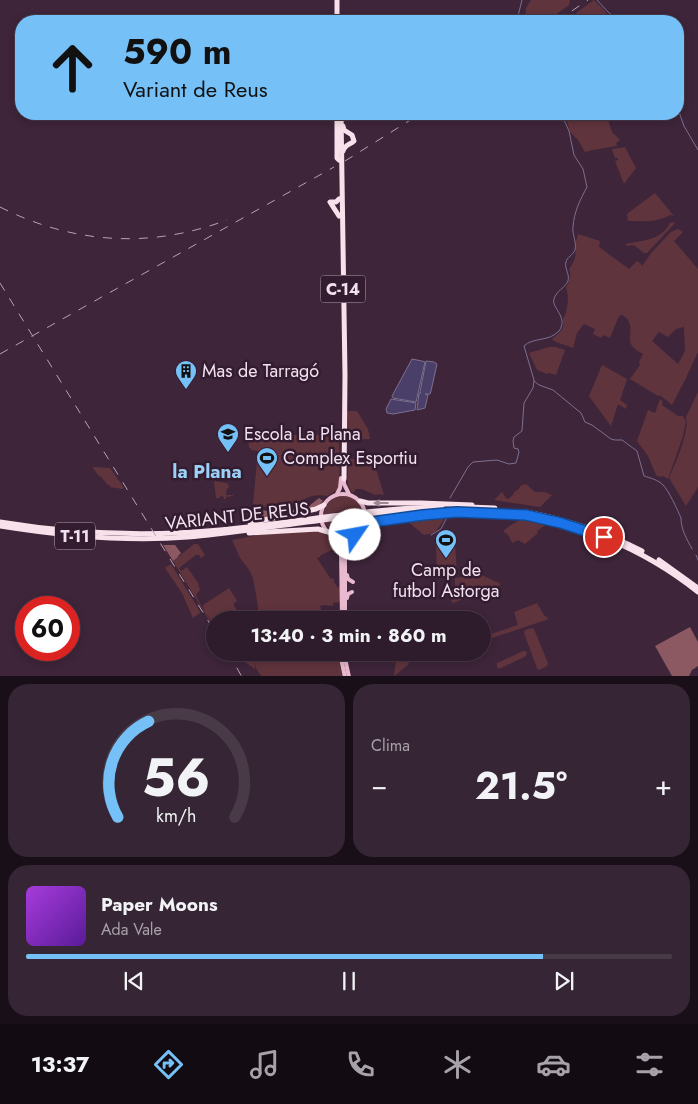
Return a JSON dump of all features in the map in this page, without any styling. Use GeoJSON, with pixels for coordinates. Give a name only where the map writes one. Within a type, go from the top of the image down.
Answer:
{"type":"FeatureCollection","features":[{"type":"Feature","properties":{"kind":"highway"},"geometry":{"type":"LineString","coordinates":[[338,0],[339,15]]}},
{"type":"Feature","properties":{"kind":"highway","name":"C-14"},"geometry":{"type":"LineString","coordinates":[[339,120],[342,478]]}},
{"type":"Feature","properties":{"kind":"highway"},"geometry":{"type":"LineString","coordinates":[[339,216],[330,202],[336,202],[343,191],[343,151],[344,147],[354,140],[352,135],[344,130],[341,122]]}},
{"type":"Feature","properties":{"kind":"highway","name":"C-14"},"geometry":{"type":"LineString","coordinates":[[341,122],[345,375],[342,478]]}},
{"type":"Feature","properties":{"kind":"highway"},"geometry":{"type":"LineString","coordinates":[[360,501],[368,503],[495,506],[500,509]]}},
{"type":"Feature","properties":{"kind":"highway"},"geometry":{"type":"LineString","coordinates":[[324,505],[316,509],[221,528],[219,532],[223,535],[318,529],[328,532]]}},
{"type":"Feature","properties":{"kind":"highway","name":"VARIANT DE REUS"},"geometry":{"type":"LineString","coordinates":[[219,532],[372,511],[430,507],[500,509],[526,512],[562,520],[624,542],[662,562],[698,588]]}},
{"type":"Feature","properties":{"kind":"highway","name":"VARIANT DE REUS"},"geometry":{"type":"LineString","coordinates":[[0,526],[61,535],[105,538],[219,532],[373,514],[422,511],[484,511],[526,515],[581,529],[622,545],[666,569],[698,592]]}},
{"type":"Feature","properties":{"kind":"highway"},"geometry":{"type":"LineString","coordinates":[[364,524],[457,512],[526,515]]}},
{"type":"Feature","properties":{"kind":"highway","name":"VARIANT DE REUS"},"geometry":{"type":"LineString","coordinates":[[0,522],[62,530],[150,536]]}},
{"type":"Feature","properties":{"kind":"main road","name":"C-14"},"geometry":{"type":"LineString","coordinates":[[342,478],[349,494]]}},
{"type":"Feature","properties":{"kind":"main road","name":"C-14"},"geometry":{"type":"LineString","coordinates":[[337,494],[342,478]]}},
{"type":"Feature","properties":{"kind":"main road"},"geometry":{"type":"LineString","coordinates":[[336,537],[350,537],[358,533],[364,524],[366,514],[364,507],[356,497],[349,494],[337,494],[329,498],[321,512],[321,519],[323,526],[340,542],[348,579],[353,582]]}},
{"type":"Feature","properties":{"kind":"main road"},"geometry":{"type":"LineString","coordinates":[[344,611],[343,552],[350,537]]}},
{"type":"Feature","properties":{"kind":"main road"},"geometry":{"type":"LineString","coordinates":[[345,565],[345,611]]}},
{"type":"Feature","properties":{"kind":"main road"},"geometry":{"type":"LineString","coordinates":[[345,607],[348,594],[352,592]]}},
{"type":"Feature","properties":{"kind":"main road"},"geometry":{"type":"LineString","coordinates":[[342,661],[345,676]]}},
{"type":"Feature","properties":{"kind":"main road"},"geometry":{"type":"LineString","coordinates":[[346,661],[349,676]]}},
{"type":"Feature","properties":{"kind":"shaded area"},"geometry":{"type":"Polygon","coordinates":[[[531,0],[570,0],[569,5],[555,15],[525,15],[526,8],[531,0]]]}},
{"type":"Feature","properties":{"kind":"shaded area"},"geometry":{"type":"Polygon","coordinates":[[[594,0],[607,13],[605,15],[577,15],[576,13],[594,0]]]}},
{"type":"Feature","properties":{"kind":"shaded area"},"geometry":{"type":"Polygon","coordinates":[[[565,120],[608,120],[612,132],[620,140],[616,143],[617,146],[585,152],[578,140],[570,132],[565,120]]]}},
{"type":"Feature","properties":{"kind":"shaded area"},"geometry":{"type":"Polygon","coordinates":[[[625,147],[636,168],[624,184],[615,161],[618,158],[615,158],[612,149],[625,147]]]}},
{"type":"Feature","properties":{"kind":"shaded area"},"geometry":{"type":"Polygon","coordinates":[[[655,193],[674,216],[670,215],[650,221],[628,221],[628,213],[655,193]]]}},
{"type":"Feature","properties":{"kind":"shaded area"},"geometry":{"type":"Polygon","coordinates":[[[674,222],[647,253],[644,253],[634,245],[626,246],[626,244],[657,236],[670,223],[674,222]]]}},
{"type":"Feature","properties":{"kind":"shaded area"},"geometry":{"type":"Polygon","coordinates":[[[678,229],[683,232],[674,241],[698,269],[698,352],[672,405],[660,395],[658,396],[630,379],[640,365],[639,362],[643,354],[632,346],[629,322],[622,315],[619,316],[610,338],[603,335],[601,338],[593,334],[595,329],[584,324],[577,333],[573,348],[552,339],[563,327],[563,319],[568,303],[566,288],[570,276],[569,269],[574,260],[578,234],[600,241],[599,247],[629,269],[637,261],[642,266],[671,232],[678,229]],[[684,327],[676,329],[668,337],[659,332],[652,341],[678,364],[685,351],[684,327]]]}},
{"type":"Feature","properties":{"kind":"shaded area"},"geometry":{"type":"Polygon","coordinates":[[[549,347],[565,350],[556,375],[537,370],[529,353],[549,347]]]}},
{"type":"Feature","properties":{"kind":"shaded area"},"geometry":{"type":"Polygon","coordinates":[[[412,359],[425,362],[416,402],[393,398],[392,396],[412,359]]]}},
{"type":"Feature","properties":{"kind":"shaded area"},"geometry":{"type":"Polygon","coordinates":[[[426,361],[437,364],[430,394],[425,394],[428,395],[425,408],[417,410],[419,393],[421,393],[426,361]]]}},
{"type":"Feature","properties":{"kind":"shaded area"},"geometry":{"type":"Polygon","coordinates":[[[602,365],[627,379],[620,400],[627,405],[626,409],[618,404],[611,426],[589,396],[602,365]]]}},
{"type":"Feature","properties":{"kind":"shaded area"},"geometry":{"type":"Polygon","coordinates":[[[698,392],[698,487],[686,506],[669,478],[684,439],[687,423],[686,417],[698,392]]]}},
{"type":"Feature","properties":{"kind":"shaded area"},"geometry":{"type":"Polygon","coordinates":[[[391,399],[416,403],[415,410],[393,414],[387,413],[386,409],[391,399]]]}},
{"type":"Feature","properties":{"kind":"shaded area"},"geometry":{"type":"Polygon","coordinates":[[[660,399],[663,402],[662,405],[678,416],[683,416],[686,421],[683,436],[668,479],[656,475],[648,456],[637,441],[648,410],[655,413],[660,399]]]}},
{"type":"Feature","properties":{"kind":"shaded area"},"geometry":{"type":"Polygon","coordinates":[[[347,411],[357,411],[368,429],[370,439],[347,439],[347,411]]]}},
{"type":"Feature","properties":{"kind":"shaded area"},"geometry":{"type":"Polygon","coordinates":[[[253,429],[263,435],[337,435],[339,437],[340,466],[338,488],[336,491],[327,496],[314,495],[281,509],[253,504],[258,451],[249,448],[248,435],[252,435],[253,429]]]}},
{"type":"Feature","properties":{"kind":"shaded area"},"geometry":{"type":"Polygon","coordinates":[[[346,459],[373,459],[384,495],[375,495],[362,489],[356,489],[353,493],[348,484],[346,459]]]}},
{"type":"Feature","properties":{"kind":"shaded area"},"geometry":{"type":"Polygon","coordinates":[[[92,467],[110,468],[124,488],[110,487],[92,467]]]}},
{"type":"Feature","properties":{"kind":"shaded area"},"geometry":{"type":"Polygon","coordinates":[[[214,481],[228,483],[229,488],[227,488],[226,495],[233,496],[226,497],[226,499],[220,496],[220,498],[216,498],[214,481]]]}},
{"type":"Feature","properties":{"kind":"shaded area"},"geometry":{"type":"Polygon","coordinates":[[[526,484],[535,492],[544,492],[552,495],[540,507],[494,500],[502,492],[508,499],[520,486],[526,484]]]}},
{"type":"Feature","properties":{"kind":"shaded area"},"geometry":{"type":"Polygon","coordinates":[[[338,496],[352,498],[362,509],[324,514],[328,503],[338,496]]]}},
{"type":"Feature","properties":{"kind":"shaded area"},"geometry":{"type":"Polygon","coordinates":[[[319,498],[323,501],[317,507],[257,520],[254,509],[275,512],[284,511],[309,506],[319,498]]]}},
{"type":"Feature","properties":{"kind":"shaded area"},"geometry":{"type":"Polygon","coordinates":[[[446,515],[435,532],[424,535],[407,521],[429,516],[446,515]]]}},
{"type":"Feature","properties":{"kind":"shaded area"},"geometry":{"type":"Polygon","coordinates":[[[363,518],[356,530],[346,535],[334,533],[325,522],[363,518]]]}},
{"type":"Feature","properties":{"kind":"shaded area"},"geometry":{"type":"Polygon","coordinates":[[[520,520],[547,524],[537,531],[538,533],[525,544],[518,540],[512,543],[509,536],[503,531],[520,520]]]}},
{"type":"Feature","properties":{"kind":"shaded area"},"geometry":{"type":"Polygon","coordinates":[[[319,531],[333,539],[339,547],[317,558],[331,579],[333,578],[338,588],[340,586],[340,602],[333,603],[333,606],[320,606],[322,611],[258,611],[253,578],[240,558],[232,540],[258,535],[319,531]]]}},
{"type":"Feature","properties":{"kind":"shaded area","name":"Camp de futbol Astorga"},"geometry":{"type":"Polygon","coordinates":[[[436,543],[455,543],[457,574],[437,575],[436,543]]]}},
{"type":"Feature","properties":{"kind":"shaded area"},"geometry":{"type":"Polygon","coordinates":[[[194,544],[198,544],[205,555],[201,558],[199,555],[196,555],[179,568],[181,571],[187,567],[198,583],[200,590],[196,596],[205,612],[203,605],[229,588],[237,601],[234,603],[234,606],[238,611],[206,611],[206,615],[173,561],[194,544]]]}},
{"type":"Feature","properties":{"kind":"shaded area"},"geometry":{"type":"Polygon","coordinates":[[[163,545],[175,545],[181,553],[173,561],[163,545]]]}},
{"type":"Feature","properties":{"kind":"shaded area"},"geometry":{"type":"Polygon","coordinates":[[[171,564],[199,610],[200,613],[193,618],[182,593],[165,568],[171,564]]]}},
{"type":"Feature","properties":{"kind":"shaded area"},"geometry":{"type":"Polygon","coordinates":[[[462,565],[500,583],[500,585],[453,603],[451,601],[453,597],[451,595],[446,596],[445,592],[455,588],[455,578],[462,577],[462,565]]]}},
{"type":"Feature","properties":{"kind":"shaded area"},"geometry":{"type":"Polygon","coordinates":[[[537,603],[544,615],[549,619],[491,637],[491,634],[518,625],[514,612],[537,603]]]}},
{"type":"Feature","properties":{"kind":"shaded area"},"geometry":{"type":"Polygon","coordinates":[[[690,627],[698,642],[698,666],[692,670],[689,676],[672,676],[655,646],[690,627]]]}},
{"type":"Feature","properties":{"kind":"shaded area"},"geometry":{"type":"Polygon","coordinates":[[[532,628],[548,663],[547,666],[539,670],[524,633],[525,630],[532,628]]]}},
{"type":"Feature","properties":{"kind":"shaded area"},"geometry":{"type":"Polygon","coordinates":[[[523,651],[527,652],[526,656],[499,669],[497,667],[497,663],[523,651]]]}},
{"type":"Feature","properties":{"kind":"shaded area"},"geometry":{"type":"Polygon","coordinates":[[[243,661],[256,661],[255,669],[243,661]]]}},
{"type":"Feature","properties":{"kind":"shaded area"},"geometry":{"type":"Polygon","coordinates":[[[256,661],[340,661],[343,676],[262,676],[256,668],[256,661]]]}},
{"type":"Feature","properties":{"kind":"shaded area"},"geometry":{"type":"Polygon","coordinates":[[[396,661],[409,661],[408,665],[394,676],[396,661]]]}},
{"type":"Feature","properties":{"kind":"waterway"},"geometry":{"type":"LineString","coordinates":[[518,15],[522,0]]}},
{"type":"Feature","properties":{"kind":"waterway"},"geometry":{"type":"LineString","coordinates":[[597,0],[612,15]]}},
{"type":"Feature","properties":{"kind":"waterway"},"geometry":{"type":"LineString","coordinates":[[450,498],[468,467],[473,462],[497,460],[509,464],[516,463],[519,452],[518,449],[514,448],[513,441],[514,437],[522,431],[524,403],[533,388],[534,380],[524,346],[532,341],[551,337],[562,326],[561,317],[555,306],[554,299],[568,281],[566,264],[575,250],[573,230],[575,216],[587,187],[583,169],[574,155],[569,131],[563,120]]}},
{"type":"Feature","properties":{"kind":"waterway"},"geometry":{"type":"LineString","coordinates":[[682,120],[698,150]]}},
{"type":"Feature","properties":{"kind":"waterway"},"geometry":{"type":"LineString","coordinates":[[534,381],[553,390],[581,413],[585,422],[611,439],[622,440],[637,451],[644,476],[661,483],[670,495],[681,518],[683,530],[692,549]]}},
{"type":"Feature","properties":{"kind":"waterway"},"geometry":{"type":"LineString","coordinates":[[431,535],[441,529],[448,515]]}},
{"type":"Feature","properties":{"kind":"waterway"},"geometry":{"type":"LineString","coordinates":[[696,555],[698,560]]}},
{"type":"Feature","properties":{"kind":"railway"},"geometry":{"type":"LineString","coordinates":[[566,15],[588,0]]}},
{"type":"Feature","properties":{"kind":"railway"},"geometry":{"type":"LineString","coordinates":[[345,161],[410,120]]}},
{"type":"Feature","properties":{"kind":"railway"},"geometry":{"type":"LineString","coordinates":[[0,354],[334,167]]}},
{"type":"Feature","properties":{"kind":"railway"},"geometry":{"type":"LineString","coordinates":[[0,207],[55,229],[112,238],[141,238],[169,235],[227,220]]}},
{"type":"Feature","properties":{"kind":"railway"},"geometry":{"type":"LineString","coordinates":[[0,283],[206,617]]}},
{"type":"Feature","properties":{"kind":"railway"},"geometry":{"type":"LineString","coordinates":[[233,661],[241,676]]}},
{"type":"Feature","properties":{"kind":"place","name":"Mas de Tarragó"},"geometry":{"type":"Point","coordinates":[186,390]}},
{"type":"Feature","properties":{"kind":"place","name":"Escola La Plana"},"geometry":{"type":"Point","coordinates":[228,453]}},
{"type":"Feature","properties":{"kind":"place","name":"Complex Esportiu"},"geometry":{"type":"Point","coordinates":[267,477]}},
{"type":"Feature","properties":{"kind":"place","name":"Camp de futbol Astorga"},"geometry":{"type":"Point","coordinates":[446,559]}},
{"type":"Feature","properties":{"kind":"district","name":"la Plana"},"geometry":{"type":"Point","coordinates":[207,471]}},
{"type":"Feature","properties":{"kind":"route"},"geometry":{"type":"LineString","coordinates":[[355,535],[372,522],[457,512],[526,515],[561,523],[604,537]]}}]}
